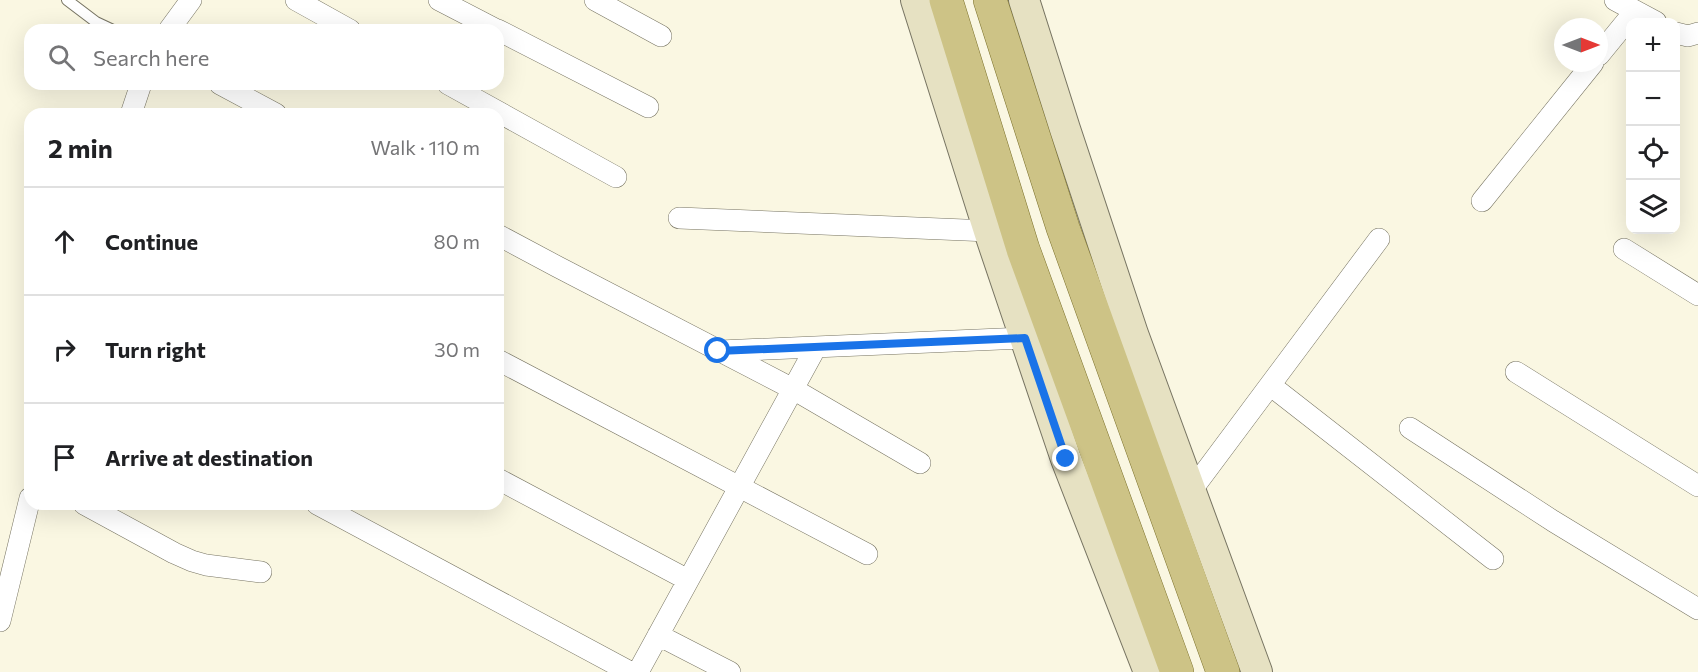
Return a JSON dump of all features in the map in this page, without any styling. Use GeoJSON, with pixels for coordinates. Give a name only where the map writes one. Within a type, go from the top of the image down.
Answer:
{"type":"FeatureCollection","features":[{"type":"Feature","properties":{"kind":"main road"},"geometry":{"type":"LineString","coordinates":[[916,0],[988,231],[1066,459],[1149,672]]}},
{"type":"Feature","properties":{"kind":"main road"},"geometry":{"type":"LineString","coordinates":[[946,0],[1023,249],[1177,672]]}},
{"type":"Feature","properties":{"kind":"main road"},"geometry":{"type":"LineString","coordinates":[[990,0],[1063,228],[1223,672]]}},
{"type":"Feature","properties":{"kind":"main road"},"geometry":{"type":"LineString","coordinates":[[1024,0],[1130,322],[1257,672]]}},
{"type":"Feature","properties":{"kind":"street"},"geometry":{"type":"LineString","coordinates":[[173,24],[191,0]]}},
{"type":"Feature","properties":{"kind":"street"},"geometry":{"type":"LineString","coordinates":[[296,0],[339,24]]}},
{"type":"Feature","properties":{"kind":"street"},"geometry":{"type":"LineString","coordinates":[[439,0],[486,24]]}},
{"type":"Feature","properties":{"kind":"street"},"geometry":{"type":"LineString","coordinates":[[595,0],[661,36]]}},
{"type":"Feature","properties":{"kind":"street"},"geometry":{"type":"LineString","coordinates":[[1615,0],[1648,18]]}},
{"type":"Feature","properties":{"kind":"street"},"geometry":{"type":"LineString","coordinates":[[1608,44],[1635,11]]}},
{"type":"Feature","properties":{"kind":"street"},"geometry":{"type":"LineString","coordinates":[[504,33],[648,107]]}},
{"type":"Feature","properties":{"kind":"street"},"geometry":{"type":"LineString","coordinates":[[1680,34],[1689,36],[1698,33]]}},
{"type":"Feature","properties":{"kind":"street"},"geometry":{"type":"LineString","coordinates":[[1482,201],[1586,72]]}},
{"type":"Feature","properties":{"kind":"street"},"geometry":{"type":"LineString","coordinates":[[133,108],[139,90]]}},
{"type":"Feature","properties":{"kind":"street"},"geometry":{"type":"LineString","coordinates":[[231,90],[265,108]]}},
{"type":"Feature","properties":{"kind":"street"},"geometry":{"type":"LineString","coordinates":[[459,90],[491,108]]}},
{"type":"Feature","properties":{"kind":"street"},"geometry":{"type":"LineString","coordinates":[[504,115],[616,177]]}},
{"type":"Feature","properties":{"kind":"street"},"geometry":{"type":"LineString","coordinates":[[679,218],[988,231]]}},
{"type":"Feature","properties":{"kind":"street"},"geometry":{"type":"LineString","coordinates":[[504,238],[793,389],[920,463]]}},
{"type":"Feature","properties":{"kind":"street"},"geometry":{"type":"LineString","coordinates":[[1191,491],[1379,239]]}},
{"type":"Feature","properties":{"kind":"street"},"geometry":{"type":"LineString","coordinates":[[1624,249],[1698,295]]}},
{"type":"Feature","properties":{"kind":"street"},"geometry":{"type":"LineString","coordinates":[[718,351],[1025,338]]}},
{"type":"Feature","properties":{"kind":"street"},"geometry":{"type":"LineString","coordinates":[[638,672],[816,347]]}},
{"type":"Feature","properties":{"kind":"street"},"geometry":{"type":"LineString","coordinates":[[504,363],[867,554]]}},
{"type":"Feature","properties":{"kind":"street"},"geometry":{"type":"LineString","coordinates":[[1516,372],[1698,486]]}},
{"type":"Feature","properties":{"kind":"street"},"geometry":{"type":"LineString","coordinates":[[1270,385],[1493,559]]}},
{"type":"Feature","properties":{"kind":"street"},"geometry":{"type":"LineString","coordinates":[[1410,428],[1553,521],[1698,609]]}},
{"type":"Feature","properties":{"kind":"street"},"geometry":{"type":"LineString","coordinates":[[504,482],[688,580]]}},
{"type":"Feature","properties":{"kind":"street"},"geometry":{"type":"LineString","coordinates":[[0,621],[27,510]]}},
{"type":"Feature","properties":{"kind":"street"},"geometry":{"type":"LineString","coordinates":[[95,510],[192,561],[261,572]]}},
{"type":"Feature","properties":{"kind":"street"},"geometry":{"type":"LineString","coordinates":[[327,510],[630,672]]}},
{"type":"Feature","properties":{"kind":"street"},"geometry":{"type":"LineString","coordinates":[[658,635],[730,672]]}},
{"type":"Feature","properties":{"kind":"lane"},"geometry":{"type":"LineString","coordinates":[[67,0],[100,24]]}},
{"type":"Feature","properties":{"kind":"route"},"geometry":{"type":"LineString","coordinates":[[718,351],[1025,338],[1066,459]]}}]}
